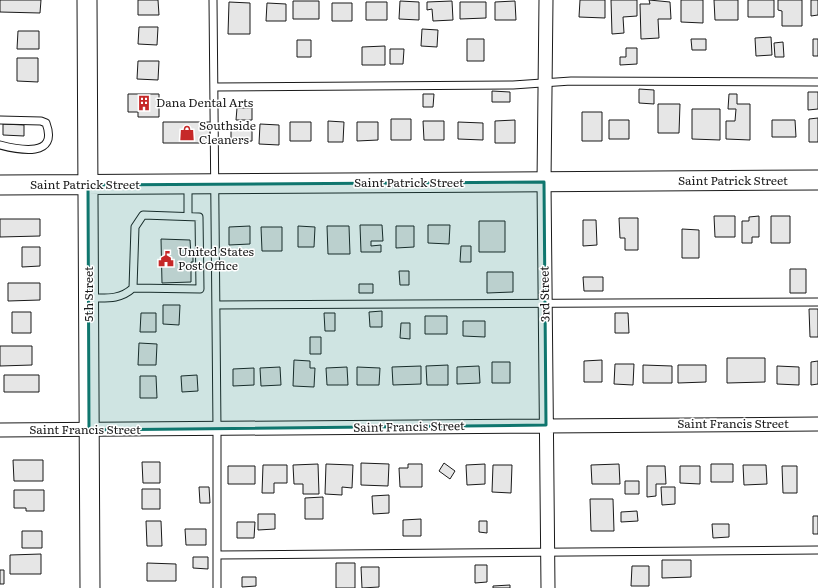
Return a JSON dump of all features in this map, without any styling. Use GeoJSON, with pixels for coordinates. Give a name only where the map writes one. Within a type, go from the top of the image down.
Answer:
{"type":"FeatureCollection","features":[{"type":"Feature","properties":{"kind":"main road","name":"5th Street"},"geometry":{"type":"LineString","coordinates":[[87,0],[90,588]]}},
{"type":"Feature","properties":{"kind":"main road","name":"Saint Patrick Street"},"geometry":{"type":"LineString","coordinates":[[0,185],[818,180]]}},
{"type":"Feature","properties":{"kind":"street","name":"3rd Street"},"geometry":{"type":"LineString","coordinates":[[546,0],[544,182],[548,588]]}},
{"type":"Feature","properties":{"kind":"street","name":"Saint Francis Street"},"geometry":{"type":"LineString","coordinates":[[0,430],[818,424]]}},
{"type":"Feature","properties":{"kind":"lane"},"geometry":{"type":"LineString","coordinates":[[214,0],[217,588]]}},
{"type":"Feature","properties":{"kind":"lane"},"geometry":{"type":"LineString","coordinates":[[214,87],[545,84],[571,81],[818,82]]}},
{"type":"Feature","properties":{"kind":"lane"},"geometry":{"type":"LineString","coordinates":[[0,120],[42,121],[46,123],[48,136],[46,144],[35,150],[0,145]]}},
{"type":"Feature","properties":{"kind":"lane"},"geometry":{"type":"LineString","coordinates":[[188,184],[188,216]]}},
{"type":"Feature","properties":{"kind":"lane"},"geometry":{"type":"LineString","coordinates":[[89,298],[117,298],[126,294],[133,288],[200,289],[198,217],[143,215],[139,219],[135,227],[133,288]]}},
{"type":"Feature","properties":{"kind":"lane"},"geometry":{"type":"LineString","coordinates":[[216,305],[545,305],[818,302]]}},
{"type":"Feature","properties":{"kind":"lane"},"geometry":{"type":"LineString","coordinates":[[217,555],[548,551],[818,550]]}},
{"type":"Feature","properties":{"kind":"highlighted area"},"geometry":{"type":"Polygon","coordinates":[[[544,182],[546,425],[89,430],[88,185],[544,182]]]}},
{"type":"Feature","properties":{"kind":"building"},"geometry":{"type":"Polygon","coordinates":[[[0,0],[41,0],[40,13],[0,12],[0,0]]]}},
{"type":"Feature","properties":{"kind":"building"},"geometry":{"type":"Polygon","coordinates":[[[138,0],[158,0],[159,15],[138,15],[138,0]]]}},
{"type":"Feature","properties":{"kind":"building"},"geometry":{"type":"Polygon","coordinates":[[[580,0],[605,0],[605,18],[579,17],[580,0]]]}},
{"type":"Feature","properties":{"kind":"building"},"geometry":{"type":"Polygon","coordinates":[[[611,0],[637,0],[637,16],[623,17],[624,33],[612,34],[611,0]]]}},
{"type":"Feature","properties":{"kind":"building"},"geometry":{"type":"Polygon","coordinates":[[[649,0],[670,2],[671,19],[658,19],[659,38],[641,39],[640,4],[650,4],[649,0]]]}},
{"type":"Feature","properties":{"kind":"building"},"geometry":{"type":"Polygon","coordinates":[[[681,0],[703,0],[703,23],[681,22],[681,0]]]}},
{"type":"Feature","properties":{"kind":"building"},"geometry":{"type":"Polygon","coordinates":[[[714,0],[738,0],[738,20],[715,20],[714,0]]]}},
{"type":"Feature","properties":{"kind":"building"},"geometry":{"type":"Polygon","coordinates":[[[748,0],[774,0],[774,17],[748,17],[748,0]]]}},
{"type":"Feature","properties":{"kind":"building"},"geometry":{"type":"Polygon","coordinates":[[[778,0],[802,0],[802,26],[782,26],[782,11],[778,10],[778,0]]]}},
{"type":"Feature","properties":{"kind":"building"},"geometry":{"type":"Polygon","coordinates":[[[811,0],[818,0],[818,15],[811,16],[811,0]]]}},
{"type":"Feature","properties":{"kind":"building"},"geometry":{"type":"Polygon","coordinates":[[[293,1],[319,1],[319,19],[293,19],[293,1]]]}},
{"type":"Feature","properties":{"kind":"building"},"geometry":{"type":"Polygon","coordinates":[[[400,1],[419,2],[419,20],[399,19],[400,1]]]}},
{"type":"Feature","properties":{"kind":"building"},"geometry":{"type":"Polygon","coordinates":[[[452,1],[453,20],[433,21],[432,9],[427,10],[427,2],[452,1]]]}},
{"type":"Feature","properties":{"kind":"building"},"geometry":{"type":"Polygon","coordinates":[[[515,1],[516,20],[495,20],[495,2],[515,1]]]}},
{"type":"Feature","properties":{"kind":"building"},"geometry":{"type":"Polygon","coordinates":[[[229,2],[250,3],[250,34],[228,34],[229,2]]]}},
{"type":"Feature","properties":{"kind":"building"},"geometry":{"type":"Polygon","coordinates":[[[366,2],[387,2],[387,20],[366,20],[366,2]]]}},
{"type":"Feature","properties":{"kind":"building"},"geometry":{"type":"Polygon","coordinates":[[[460,2],[486,2],[486,18],[460,19],[460,2]]]}},
{"type":"Feature","properties":{"kind":"building"},"geometry":{"type":"Polygon","coordinates":[[[267,3],[286,4],[286,21],[266,21],[267,3]]]}},
{"type":"Feature","properties":{"kind":"building"},"geometry":{"type":"Polygon","coordinates":[[[332,3],[352,3],[352,21],[332,21],[332,3]]]}},
{"type":"Feature","properties":{"kind":"building"},"geometry":{"type":"Polygon","coordinates":[[[139,27],[158,27],[157,45],[138,44],[139,27]]]}},
{"type":"Feature","properties":{"kind":"building"},"geometry":{"type":"Polygon","coordinates":[[[422,29],[438,30],[437,47],[421,46],[422,29]]]}},
{"type":"Feature","properties":{"kind":"building"},"geometry":{"type":"Polygon","coordinates":[[[18,31],[39,31],[39,49],[17,49],[18,31]]]}},
{"type":"Feature","properties":{"kind":"building"},"geometry":{"type":"Polygon","coordinates":[[[771,37],[772,55],[756,56],[755,38],[771,37]]]}},
{"type":"Feature","properties":{"kind":"building"},"geometry":{"type":"Polygon","coordinates":[[[467,39],[484,39],[484,61],[467,61],[467,39]]]}},
{"type":"Feature","properties":{"kind":"building"},"geometry":{"type":"Polygon","coordinates":[[[691,39],[706,39],[706,50],[692,50],[691,39]]]}},
{"type":"Feature","properties":{"kind":"building"},"geometry":{"type":"Polygon","coordinates":[[[813,39],[818,39],[818,56],[813,56],[813,39]]]}},
{"type":"Feature","properties":{"kind":"building"},"geometry":{"type":"Polygon","coordinates":[[[297,40],[311,40],[311,57],[297,57],[297,40]]]}},
{"type":"Feature","properties":{"kind":"building"},"geometry":{"type":"Polygon","coordinates":[[[783,42],[784,57],[775,57],[774,43],[783,42]]]}},
{"type":"Feature","properties":{"kind":"building"},"geometry":{"type":"Polygon","coordinates":[[[385,46],[385,65],[362,65],[362,47],[385,46]]]}},
{"type":"Feature","properties":{"kind":"building"},"geometry":{"type":"Polygon","coordinates":[[[626,48],[637,48],[637,64],[620,65],[620,57],[626,57],[626,48]]]}},
{"type":"Feature","properties":{"kind":"building"},"geometry":{"type":"Polygon","coordinates":[[[390,49],[404,49],[403,64],[390,64],[390,49]]]}},
{"type":"Feature","properties":{"kind":"building"},"geometry":{"type":"Polygon","coordinates":[[[17,58],[38,58],[38,82],[17,81],[17,58]]]}},
{"type":"Feature","properties":{"kind":"building"},"geometry":{"type":"Polygon","coordinates":[[[138,61],[159,61],[158,80],[137,79],[138,61]]]}},
{"type":"Feature","properties":{"kind":"building"},"geometry":{"type":"Polygon","coordinates":[[[639,89],[654,90],[654,104],[639,103],[639,89]]]}},
{"type":"Feature","properties":{"kind":"building"},"geometry":{"type":"Polygon","coordinates":[[[492,91],[510,92],[510,102],[492,102],[492,91]]]}},
{"type":"Feature","properties":{"kind":"building"},"geometry":{"type":"Polygon","coordinates":[[[808,92],[818,92],[818,109],[808,110],[808,92]]]}},
{"type":"Feature","properties":{"kind":"building","name":"Dana Dental Arts"},"geometry":{"type":"Polygon","coordinates":[[[128,94],[159,94],[159,117],[138,117],[138,112],[128,112],[128,94]]]}},
{"type":"Feature","properties":{"kind":"building"},"geometry":{"type":"Polygon","coordinates":[[[423,94],[434,94],[433,107],[423,107],[423,94]]]}},
{"type":"Feature","properties":{"kind":"building"},"geometry":{"type":"Polygon","coordinates":[[[729,94],[737,94],[737,104],[750,104],[750,140],[726,139],[726,121],[735,121],[736,109],[728,109],[729,94]]]}},
{"type":"Feature","properties":{"kind":"building"},"geometry":{"type":"Polygon","coordinates":[[[658,104],[680,104],[679,133],[658,133],[658,104]]]}},
{"type":"Feature","properties":{"kind":"building"},"geometry":{"type":"Polygon","coordinates":[[[237,108],[252,108],[252,120],[236,120],[237,108]]]}},
{"type":"Feature","properties":{"kind":"building"},"geometry":{"type":"Polygon","coordinates":[[[692,109],[720,109],[720,140],[692,139],[692,109]]]}},
{"type":"Feature","properties":{"kind":"building"},"geometry":{"type":"Polygon","coordinates":[[[582,112],[602,112],[602,141],[582,141],[582,112]]]}},
{"type":"Feature","properties":{"kind":"building"},"geometry":{"type":"Polygon","coordinates":[[[818,118],[818,142],[809,142],[809,119],[818,118]]]}},
{"type":"Feature","properties":{"kind":"building"},"geometry":{"type":"Polygon","coordinates":[[[391,119],[411,119],[411,140],[391,140],[391,119]]]}},
{"type":"Feature","properties":{"kind":"building"},"geometry":{"type":"Polygon","coordinates":[[[515,120],[515,143],[495,143],[495,121],[515,120]]]}},
{"type":"Feature","properties":{"kind":"building"},"geometry":{"type":"Polygon","coordinates":[[[609,120],[629,120],[629,139],[609,139],[609,120]]]}},
{"type":"Feature","properties":{"kind":"building"},"geometry":{"type":"Polygon","coordinates":[[[772,120],[795,120],[796,137],[772,137],[772,120]]]}},
{"type":"Feature","properties":{"kind":"building"},"geometry":{"type":"Polygon","coordinates":[[[328,121],[344,122],[343,142],[328,142],[328,121]]]}},
{"type":"Feature","properties":{"kind":"building"},"geometry":{"type":"Polygon","coordinates":[[[423,121],[444,121],[444,140],[424,140],[423,121]]]}},
{"type":"Feature","properties":{"kind":"building","name":"Southside Cleaners"},"geometry":{"type":"Polygon","coordinates":[[[163,122],[210,122],[210,143],[163,143],[163,122]]]}},
{"type":"Feature","properties":{"kind":"building"},"geometry":{"type":"Polygon","coordinates":[[[290,122],[311,122],[311,141],[290,141],[290,122]]]}},
{"type":"Feature","properties":{"kind":"building"},"geometry":{"type":"Polygon","coordinates":[[[357,122],[378,122],[378,140],[357,141],[357,122]]]}},
{"type":"Feature","properties":{"kind":"building"},"geometry":{"type":"Polygon","coordinates":[[[458,122],[483,123],[483,140],[458,139],[458,122]]]}},
{"type":"Feature","properties":{"kind":"building"},"geometry":{"type":"Polygon","coordinates":[[[3,124],[24,125],[24,136],[3,135],[3,124]]]}},
{"type":"Feature","properties":{"kind":"building"},"geometry":{"type":"Polygon","coordinates":[[[252,124],[252,141],[231,142],[231,125],[252,124]]]}},
{"type":"Feature","properties":{"kind":"building"},"geometry":{"type":"Polygon","coordinates":[[[260,124],[279,125],[279,145],[259,144],[260,124]]]}},
{"type":"Feature","properties":{"kind":"building"},"geometry":{"type":"Polygon","coordinates":[[[714,216],[735,216],[735,237],[715,237],[714,216]]]}},
{"type":"Feature","properties":{"kind":"building"},"geometry":{"type":"Polygon","coordinates":[[[759,216],[759,237],[752,237],[752,243],[742,243],[742,221],[749,221],[749,217],[759,216]]]}},
{"type":"Feature","properties":{"kind":"building"},"geometry":{"type":"Polygon","coordinates":[[[771,216],[790,216],[790,243],[771,243],[771,216]]]}},
{"type":"Feature","properties":{"kind":"building"},"geometry":{"type":"Polygon","coordinates":[[[619,218],[638,218],[638,250],[625,250],[625,238],[620,238],[619,218]]]}},
{"type":"Feature","properties":{"kind":"building"},"geometry":{"type":"Polygon","coordinates":[[[0,219],[40,219],[40,236],[0,237],[0,219]]]}},
{"type":"Feature","properties":{"kind":"building"},"geometry":{"type":"Polygon","coordinates":[[[583,220],[596,220],[597,245],[583,246],[583,220]]]}},
{"type":"Feature","properties":{"kind":"building"},"geometry":{"type":"Polygon","coordinates":[[[479,221],[505,221],[505,252],[479,252],[479,221]]]}},
{"type":"Feature","properties":{"kind":"building"},"geometry":{"type":"Polygon","coordinates":[[[360,225],[382,225],[383,241],[371,241],[371,246],[381,245],[381,252],[361,252],[360,225]]]}},
{"type":"Feature","properties":{"kind":"building"},"geometry":{"type":"Polygon","coordinates":[[[428,225],[450,225],[449,244],[428,243],[428,225]]]}},
{"type":"Feature","properties":{"kind":"building"},"geometry":{"type":"Polygon","coordinates":[[[250,226],[250,244],[229,245],[229,227],[250,226]]]}},
{"type":"Feature","properties":{"kind":"building"},"geometry":{"type":"Polygon","coordinates":[[[298,226],[315,227],[314,247],[298,247],[298,226]]]}},
{"type":"Feature","properties":{"kind":"building"},"geometry":{"type":"Polygon","coordinates":[[[327,226],[349,226],[350,254],[328,254],[327,226]]]}},
{"type":"Feature","properties":{"kind":"building"},"geometry":{"type":"Polygon","coordinates":[[[396,226],[414,226],[414,247],[396,248],[396,226]]]}},
{"type":"Feature","properties":{"kind":"building"},"geometry":{"type":"Polygon","coordinates":[[[261,227],[282,227],[282,251],[262,251],[261,227]]]}},
{"type":"Feature","properties":{"kind":"building"},"geometry":{"type":"Polygon","coordinates":[[[682,229],[699,230],[699,258],[682,258],[682,229]]]}},
{"type":"Feature","properties":{"kind":"building"},"geometry":{"type":"Polygon","coordinates":[[[161,239],[190,240],[191,256],[193,256],[193,262],[191,262],[191,282],[162,283],[161,239]]]}},
{"type":"Feature","properties":{"kind":"building"},"geometry":{"type":"Polygon","coordinates":[[[461,246],[471,246],[471,262],[460,262],[461,246]]]}},
{"type":"Feature","properties":{"kind":"building"},"geometry":{"type":"Polygon","coordinates":[[[22,247],[40,247],[40,266],[22,267],[22,247]]]}},
{"type":"Feature","properties":{"kind":"building"},"geometry":{"type":"Polygon","coordinates":[[[790,269],[806,269],[806,293],[790,293],[790,269]]]}},
{"type":"Feature","properties":{"kind":"building"},"geometry":{"type":"Polygon","coordinates":[[[399,271],[409,271],[409,285],[400,285],[399,271]]]}},
{"type":"Feature","properties":{"kind":"building"},"geometry":{"type":"Polygon","coordinates":[[[487,272],[513,272],[513,292],[487,293],[487,272]]]}},
{"type":"Feature","properties":{"kind":"building"},"geometry":{"type":"Polygon","coordinates":[[[583,277],[603,277],[603,291],[584,291],[583,277]]]}},
{"type":"Feature","properties":{"kind":"building"},"geometry":{"type":"Polygon","coordinates":[[[8,283],[40,283],[40,300],[8,301],[8,283]]]}},
{"type":"Feature","properties":{"kind":"building"},"geometry":{"type":"Polygon","coordinates":[[[359,284],[373,284],[373,293],[359,293],[359,284]]]}},
{"type":"Feature","properties":{"kind":"building"},"geometry":{"type":"Polygon","coordinates":[[[163,305],[180,305],[179,325],[163,324],[163,305]]]}},
{"type":"Feature","properties":{"kind":"building"},"geometry":{"type":"Polygon","coordinates":[[[809,309],[818,309],[818,337],[810,337],[809,309]]]}},
{"type":"Feature","properties":{"kind":"building"},"geometry":{"type":"Polygon","coordinates":[[[382,311],[382,327],[370,327],[369,312],[382,311]]]}},
{"type":"Feature","properties":{"kind":"building"},"geometry":{"type":"Polygon","coordinates":[[[12,312],[31,312],[31,333],[12,333],[12,312]]]}},
{"type":"Feature","properties":{"kind":"building"},"geometry":{"type":"Polygon","coordinates":[[[141,313],[156,313],[156,332],[140,332],[141,313]]]}},
{"type":"Feature","properties":{"kind":"building"},"geometry":{"type":"Polygon","coordinates":[[[324,313],[335,313],[335,331],[325,331],[324,313]]]}},
{"type":"Feature","properties":{"kind":"building"},"geometry":{"type":"Polygon","coordinates":[[[615,313],[628,313],[629,333],[615,333],[615,313]]]}},
{"type":"Feature","properties":{"kind":"building"},"geometry":{"type":"Polygon","coordinates":[[[425,316],[447,316],[447,334],[425,334],[425,316]]]}},
{"type":"Feature","properties":{"kind":"building"},"geometry":{"type":"Polygon","coordinates":[[[463,321],[485,321],[485,337],[463,336],[463,321]]]}},
{"type":"Feature","properties":{"kind":"building"},"geometry":{"type":"Polygon","coordinates":[[[401,323],[410,323],[410,339],[400,338],[401,323]]]}},
{"type":"Feature","properties":{"kind":"building"},"geometry":{"type":"Polygon","coordinates":[[[310,337],[321,337],[321,354],[310,354],[310,337]]]}},
{"type":"Feature","properties":{"kind":"building"},"geometry":{"type":"Polygon","coordinates":[[[139,343],[157,344],[156,365],[138,365],[139,343]]]}},
{"type":"Feature","properties":{"kind":"building"},"geometry":{"type":"Polygon","coordinates":[[[0,346],[32,346],[32,365],[0,366],[0,346]]]}},
{"type":"Feature","properties":{"kind":"building"},"geometry":{"type":"Polygon","coordinates":[[[727,358],[765,358],[765,382],[727,383],[727,358]]]}},
{"type":"Feature","properties":{"kind":"building"},"geometry":{"type":"Polygon","coordinates":[[[294,360],[310,361],[310,368],[315,368],[314,387],[293,386],[294,360]]]}},
{"type":"Feature","properties":{"kind":"building"},"geometry":{"type":"Polygon","coordinates":[[[602,360],[602,382],[584,382],[584,361],[602,360]]]}},
{"type":"Feature","properties":{"kind":"building"},"geometry":{"type":"Polygon","coordinates":[[[818,361],[818,384],[811,385],[811,362],[818,361]]]}},
{"type":"Feature","properties":{"kind":"building"},"geometry":{"type":"Polygon","coordinates":[[[492,362],[510,362],[510,383],[492,383],[492,362]]]}},
{"type":"Feature","properties":{"kind":"building"},"geometry":{"type":"Polygon","coordinates":[[[615,364],[634,364],[633,385],[614,384],[615,364]]]}},
{"type":"Feature","properties":{"kind":"building"},"geometry":{"type":"Polygon","coordinates":[[[448,365],[448,385],[427,385],[426,366],[448,365]]]}},
{"type":"Feature","properties":{"kind":"building"},"geometry":{"type":"Polygon","coordinates":[[[643,365],[672,366],[672,383],[643,383],[643,365]]]}},
{"type":"Feature","properties":{"kind":"building"},"geometry":{"type":"Polygon","coordinates":[[[678,365],[706,365],[706,382],[678,383],[678,365]]]}},
{"type":"Feature","properties":{"kind":"building"},"geometry":{"type":"Polygon","coordinates":[[[421,366],[421,384],[393,385],[392,367],[421,366]]]}},
{"type":"Feature","properties":{"kind":"building"},"geometry":{"type":"Polygon","coordinates":[[[479,366],[480,383],[457,384],[457,367],[479,366]]]}},
{"type":"Feature","properties":{"kind":"building"},"geometry":{"type":"Polygon","coordinates":[[[777,366],[799,367],[799,385],[777,384],[777,366]]]}},
{"type":"Feature","properties":{"kind":"building"},"geometry":{"type":"Polygon","coordinates":[[[280,367],[281,385],[261,386],[260,368],[280,367]]]}},
{"type":"Feature","properties":{"kind":"building"},"geometry":{"type":"Polygon","coordinates":[[[347,367],[348,385],[327,385],[326,368],[347,367]]]}},
{"type":"Feature","properties":{"kind":"building"},"geometry":{"type":"Polygon","coordinates":[[[357,367],[380,368],[379,385],[357,385],[357,367]]]}},
{"type":"Feature","properties":{"kind":"building"},"geometry":{"type":"Polygon","coordinates":[[[254,368],[254,385],[233,386],[233,369],[254,368]]]}},
{"type":"Feature","properties":{"kind":"building"},"geometry":{"type":"Polygon","coordinates":[[[4,375],[39,375],[39,392],[4,392],[4,375]]]}},
{"type":"Feature","properties":{"kind":"building"},"geometry":{"type":"Polygon","coordinates":[[[197,375],[198,391],[182,392],[181,376],[197,375]]]}},
{"type":"Feature","properties":{"kind":"building"},"geometry":{"type":"Polygon","coordinates":[[[140,376],[156,376],[157,398],[140,398],[140,376]]]}},
{"type":"Feature","properties":{"kind":"building"},"geometry":{"type":"Polygon","coordinates":[[[13,460],[43,460],[43,481],[14,481],[13,460]]]}},
{"type":"Feature","properties":{"kind":"building"},"geometry":{"type":"Polygon","coordinates":[[[142,462],[160,462],[160,483],[143,483],[142,462]]]}},
{"type":"Feature","properties":{"kind":"building"},"geometry":{"type":"Polygon","coordinates":[[[361,463],[389,464],[388,486],[361,485],[361,463]]]}},
{"type":"Feature","properties":{"kind":"building"},"geometry":{"type":"Polygon","coordinates":[[[444,463],[455,471],[450,479],[439,471],[444,463]]]}},
{"type":"Feature","properties":{"kind":"building"},"geometry":{"type":"Polygon","coordinates":[[[318,464],[319,494],[303,494],[303,484],[294,484],[293,465],[318,464]]]}},
{"type":"Feature","properties":{"kind":"building"},"geometry":{"type":"Polygon","coordinates":[[[326,464],[353,465],[352,488],[342,487],[342,495],[325,494],[326,464]]]}},
{"type":"Feature","properties":{"kind":"building"},"geometry":{"type":"Polygon","coordinates":[[[408,464],[422,464],[422,487],[400,487],[399,468],[408,468],[408,464]]]}},
{"type":"Feature","properties":{"kind":"building"},"geometry":{"type":"Polygon","coordinates":[[[485,464],[485,484],[467,485],[466,465],[485,464]]]}},
{"type":"Feature","properties":{"kind":"building"},"geometry":{"type":"Polygon","coordinates":[[[619,464],[620,484],[592,484],[591,465],[619,464]]]}},
{"type":"Feature","properties":{"kind":"building"},"geometry":{"type":"Polygon","coordinates":[[[711,464],[733,464],[733,482],[711,482],[711,464]]]}},
{"type":"Feature","properties":{"kind":"building"},"geometry":{"type":"Polygon","coordinates":[[[263,465],[287,465],[287,483],[274,483],[274,493],[262,493],[263,465]]]}},
{"type":"Feature","properties":{"kind":"building"},"geometry":{"type":"Polygon","coordinates":[[[493,465],[512,465],[511,493],[492,492],[493,465]]]}},
{"type":"Feature","properties":{"kind":"building"},"geometry":{"type":"Polygon","coordinates":[[[743,465],[766,465],[767,484],[744,485],[743,465]]]}},
{"type":"Feature","properties":{"kind":"building"},"geometry":{"type":"Polygon","coordinates":[[[228,466],[255,466],[255,484],[228,484],[228,466]]]}},
{"type":"Feature","properties":{"kind":"building"},"geometry":{"type":"Polygon","coordinates":[[[647,466],[665,466],[666,484],[656,484],[656,496],[647,497],[647,466]]]}},
{"type":"Feature","properties":{"kind":"building"},"geometry":{"type":"Polygon","coordinates":[[[680,466],[700,466],[700,484],[680,483],[680,466]]]}},
{"type":"Feature","properties":{"kind":"building"},"geometry":{"type":"Polygon","coordinates":[[[782,466],[797,466],[797,493],[783,493],[782,466]]]}},
{"type":"Feature","properties":{"kind":"building"},"geometry":{"type":"Polygon","coordinates":[[[625,481],[639,481],[639,494],[625,494],[625,481]]]}},
{"type":"Feature","properties":{"kind":"building"},"geometry":{"type":"Polygon","coordinates":[[[199,487],[209,487],[210,503],[200,503],[199,487]]]}},
{"type":"Feature","properties":{"kind":"building"},"geometry":{"type":"Polygon","coordinates":[[[661,487],[675,487],[675,504],[662,505],[661,487]]]}},
{"type":"Feature","properties":{"kind":"building"},"geometry":{"type":"Polygon","coordinates":[[[142,489],[160,489],[160,509],[142,509],[142,489]]]}},
{"type":"Feature","properties":{"kind":"building"},"geometry":{"type":"Polygon","coordinates":[[[14,490],[44,490],[44,511],[26,511],[26,508],[14,508],[14,490]]]}},
{"type":"Feature","properties":{"kind":"building"},"geometry":{"type":"Polygon","coordinates":[[[389,495],[389,513],[373,514],[372,496],[389,495]]]}},
{"type":"Feature","properties":{"kind":"building"},"geometry":{"type":"Polygon","coordinates":[[[323,497],[323,519],[305,519],[305,498],[323,497]]]}},
{"type":"Feature","properties":{"kind":"building"},"geometry":{"type":"Polygon","coordinates":[[[590,499],[613,499],[614,531],[591,531],[590,499]]]}},
{"type":"Feature","properties":{"kind":"building"},"geometry":{"type":"Polygon","coordinates":[[[637,511],[638,521],[621,522],[621,512],[637,511]]]}},
{"type":"Feature","properties":{"kind":"building"},"geometry":{"type":"Polygon","coordinates":[[[258,514],[275,514],[275,529],[258,530],[258,514]]]}},
{"type":"Feature","properties":{"kind":"building"},"geometry":{"type":"Polygon","coordinates":[[[813,516],[818,516],[818,534],[813,534],[813,516]]]}},
{"type":"Feature","properties":{"kind":"building"},"geometry":{"type":"Polygon","coordinates":[[[421,519],[421,536],[403,536],[403,520],[421,519]]]}},
{"type":"Feature","properties":{"kind":"building"},"geometry":{"type":"Polygon","coordinates":[[[146,521],[161,521],[162,546],[147,546],[146,521]]]}},
{"type":"Feature","properties":{"kind":"building"},"geometry":{"type":"Polygon","coordinates":[[[479,521],[487,521],[487,533],[479,532],[479,521]]]}},
{"type":"Feature","properties":{"kind":"building"},"geometry":{"type":"Polygon","coordinates":[[[237,522],[255,522],[254,538],[237,538],[237,522]]]}},
{"type":"Feature","properties":{"kind":"building"},"geometry":{"type":"Polygon","coordinates":[[[712,524],[729,524],[729,537],[713,538],[712,524]]]}},
{"type":"Feature","properties":{"kind":"building"},"geometry":{"type":"Polygon","coordinates":[[[185,529],[206,529],[206,545],[186,545],[185,529]]]}},
{"type":"Feature","properties":{"kind":"building"},"geometry":{"type":"Polygon","coordinates":[[[22,531],[42,531],[42,548],[22,548],[22,531]]]}},
{"type":"Feature","properties":{"kind":"building"},"geometry":{"type":"Polygon","coordinates":[[[41,554],[41,574],[10,574],[10,555],[41,554]]]}},
{"type":"Feature","properties":{"kind":"building"},"geometry":{"type":"Polygon","coordinates":[[[193,557],[208,557],[208,569],[193,568],[193,557]]]}},
{"type":"Feature","properties":{"kind":"building"},"geometry":{"type":"Polygon","coordinates":[[[662,560],[691,560],[691,577],[662,578],[662,560]]]}},
{"type":"Feature","properties":{"kind":"building"},"geometry":{"type":"Polygon","coordinates":[[[147,563],[176,564],[176,581],[147,581],[147,563]]]}},
{"type":"Feature","properties":{"kind":"building"},"geometry":{"type":"Polygon","coordinates":[[[336,563],[355,563],[355,588],[336,588],[336,563]]]}},
{"type":"Feature","properties":{"kind":"building"},"geometry":{"type":"Polygon","coordinates":[[[475,565],[487,565],[487,582],[475,583],[475,565]]]}},
{"type":"Feature","properties":{"kind":"building"},"geometry":{"type":"Polygon","coordinates":[[[632,566],[649,566],[649,586],[631,586],[632,566]]]}},
{"type":"Feature","properties":{"kind":"building"},"geometry":{"type":"Polygon","coordinates":[[[361,567],[379,567],[379,587],[362,588],[361,567]]]}},
{"type":"Feature","properties":{"kind":"building"},"geometry":{"type":"Polygon","coordinates":[[[0,570],[4,570],[4,584],[0,584],[0,570]]]}},
{"type":"Feature","properties":{"kind":"building"},"geometry":{"type":"Polygon","coordinates":[[[242,577],[256,577],[256,586],[242,587],[242,577]]]}},
{"type":"Feature","properties":{"kind":"building"},"geometry":{"type":"Polygon","coordinates":[[[510,585],[510,588],[493,588],[493,586],[510,585]]]}},
{"type":"Feature","properties":{"kind":"place","name":"Dana Dental Arts"},"geometry":{"type":"Point","coordinates":[144,103]}},
{"type":"Feature","properties":{"kind":"place","name":"Southside Cleaners"},"geometry":{"type":"Point","coordinates":[187,133]}},
{"type":"Feature","properties":{"kind":"place","name":"United States Post Office"},"geometry":{"type":"Point","coordinates":[166,259]}}]}
